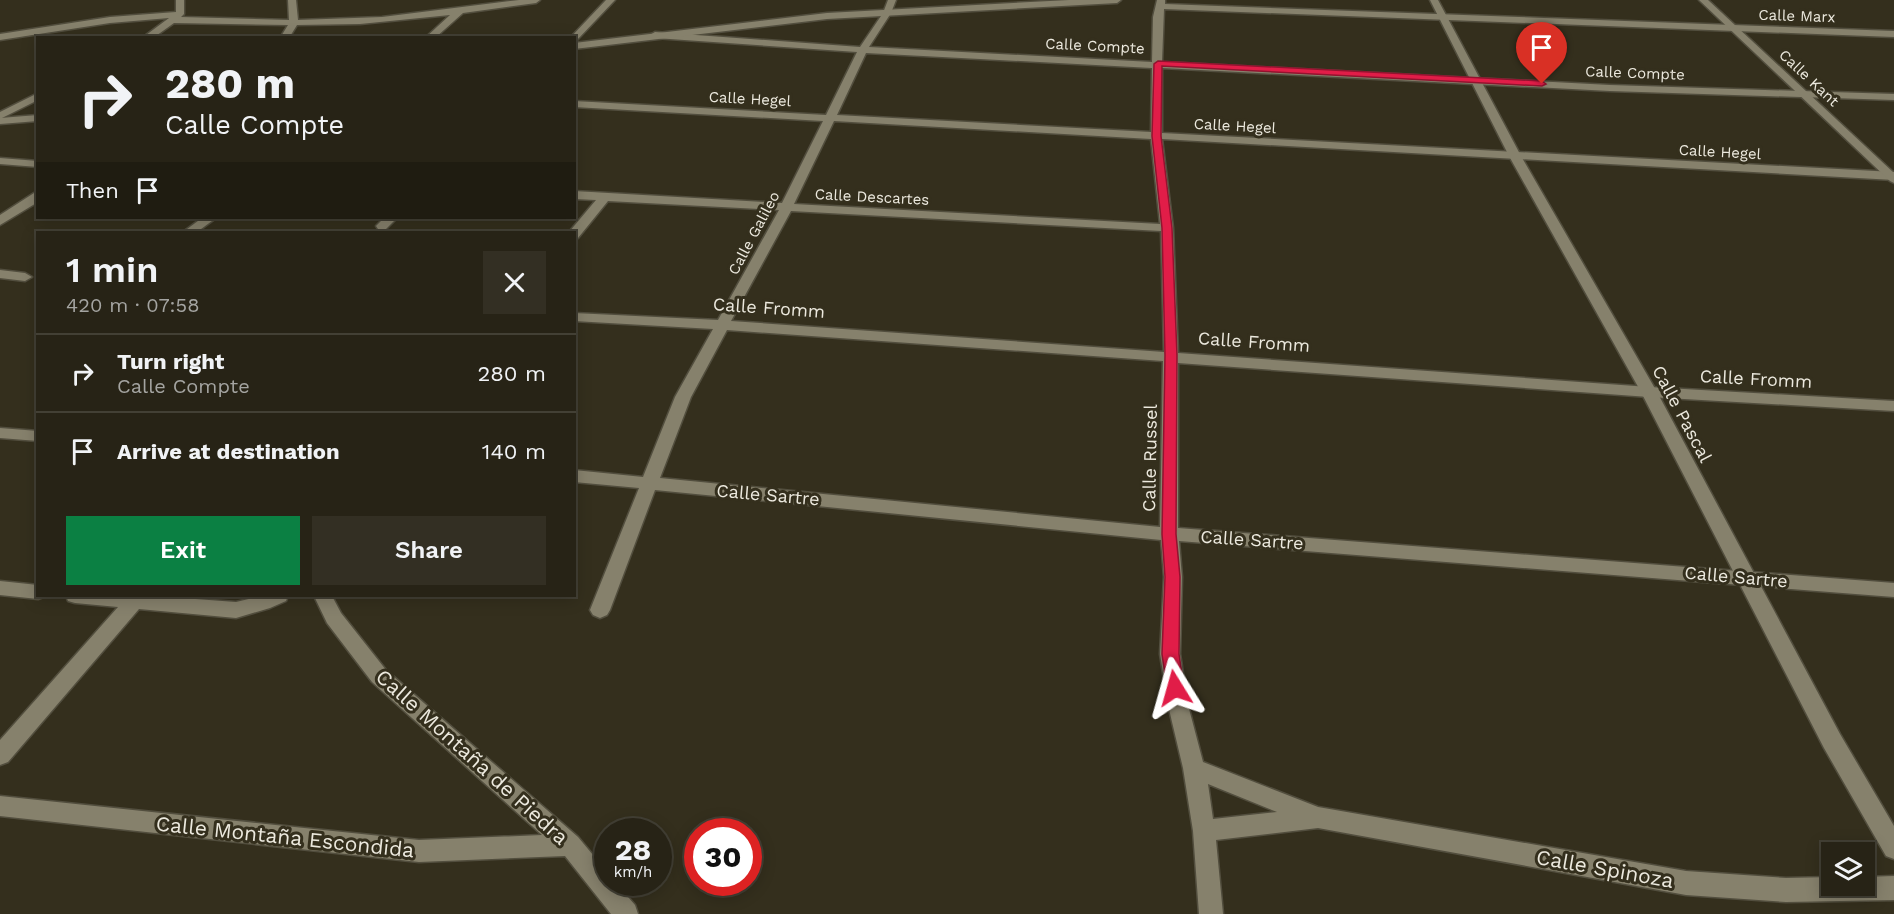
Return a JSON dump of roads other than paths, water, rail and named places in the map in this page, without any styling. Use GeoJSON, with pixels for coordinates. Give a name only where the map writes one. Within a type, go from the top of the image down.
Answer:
{"type":"FeatureCollection","features":[{"type":"Feature","properties":{"kind":"street"},"geometry":{"type":"LineString","coordinates":[[150,36],[176,17],[180,0]]}},
{"type":"Feature","properties":{"kind":"street"},"geometry":{"type":"LineString","coordinates":[[285,36],[294,23],[292,0]]}},
{"type":"Feature","properties":{"kind":"street"},"geometry":{"type":"LineString","coordinates":[[0,37],[98,22],[176,17],[294,23],[358,21],[460,11],[536,0]]}},
{"type":"Feature","properties":{"kind":"street"},"geometry":{"type":"LineString","coordinates":[[576,36],[611,0]]}},
{"type":"Feature","properties":{"kind":"street"},"geometry":{"type":"LineString","coordinates":[[576,46],[827,16],[890,6],[1117,0]]}},
{"type":"Feature","properties":{"kind":"street","name":"Calle Pascal"},"geometry":{"type":"LineString","coordinates":[[1434,0],[1515,156],[1649,392],[1832,741],[1894,848]]}},
{"type":"Feature","properties":{"kind":"street","name":"Calle Kant"},"geometry":{"type":"LineString","coordinates":[[1703,0],[1893,177]]}},
{"type":"Feature","properties":{"kind":"street","name":"Calle Marx"},"geometry":{"type":"LineString","coordinates":[[1161,3],[1443,18],[1894,34]]}},
{"type":"Feature","properties":{"kind":"street","name":"Calle Russel"},"geometry":{"type":"LineString","coordinates":[[1161,3],[1156,136],[1167,228],[1171,355],[1169,534],[1173,577],[1170,654],[1178,705],[1194,768],[1204,831],[1211,914]]}},
{"type":"Feature","properties":{"kind":"street","name":"Calle Galileo"},"geometry":{"type":"LineString","coordinates":[[600,610],[683,397],[786,208],[863,50],[890,6]]}},
{"type":"Feature","properties":{"kind":"street"},"geometry":{"type":"LineString","coordinates":[[431,36],[460,11]]}},
{"type":"Feature","properties":{"kind":"street","name":"Calle Compte"},"geometry":{"type":"LineString","coordinates":[[655,35],[863,50],[1622,88],[1894,97]]}},
{"type":"Feature","properties":{"kind":"street"},"geometry":{"type":"LineString","coordinates":[[0,116],[36,97]]}},
{"type":"Feature","properties":{"kind":"street","name":"Calle Hegel"},"geometry":{"type":"LineString","coordinates":[[576,104],[1893,177]]}},
{"type":"Feature","properties":{"kind":"street"},"geometry":{"type":"LineString","coordinates":[[0,121],[36,118]]}},
{"type":"Feature","properties":{"kind":"street"},"geometry":{"type":"LineString","coordinates":[[0,160],[36,164]]}},
{"type":"Feature","properties":{"kind":"street","name":"Calle Descartes"},"geometry":{"type":"LineString","coordinates":[[576,195],[1167,228]]}},
{"type":"Feature","properties":{"kind":"street"},"geometry":{"type":"LineString","coordinates":[[0,221],[36,197]]}},
{"type":"Feature","properties":{"kind":"street"},"geometry":{"type":"LineString","coordinates":[[576,233],[605,197]]}},
{"type":"Feature","properties":{"kind":"street"},"geometry":{"type":"LineString","coordinates":[[190,231],[208,219]]}},
{"type":"Feature","properties":{"kind":"street"},"geometry":{"type":"LineString","coordinates":[[0,274],[25,277]]}},
{"type":"Feature","properties":{"kind":"street","name":"Calle Fromm"},"geometry":{"type":"LineString","coordinates":[[576,317],[723,324],[1171,355],[1649,392],[1894,406]]}},
{"type":"Feature","properties":{"kind":"street"},"geometry":{"type":"LineString","coordinates":[[0,433],[36,436]]}},
{"type":"Feature","properties":{"kind":"street","name":"Calle Sartre"},"geometry":{"type":"LineString","coordinates":[[576,476],[1169,534],[1894,590]]}},
{"type":"Feature","properties":{"kind":"street"},"geometry":{"type":"LineString","coordinates":[[0,588],[36,592]]}},
{"type":"Feature","properties":{"kind":"street"},"geometry":{"type":"LineString","coordinates":[[85,597],[236,610],[277,597]]}},
{"type":"Feature","properties":{"kind":"street","name":"Calle Montaña de Piedra"},"geometry":{"type":"LineString","coordinates":[[324,597],[334,618],[379,676],[570,845],[626,914]]}},
{"type":"Feature","properties":{"kind":"street"},"geometry":{"type":"LineString","coordinates":[[0,755],[134,602]]}},
{"type":"Feature","properties":{"kind":"street","name":"Calle Spinoza"},"geometry":{"type":"LineString","coordinates":[[1194,768],[1318,818],[1686,883],[1786,890],[1894,888]]}},
{"type":"Feature","properties":{"kind":"street","name":"Calle Montaña Escondida"},"geometry":{"type":"LineString","coordinates":[[0,806],[419,851],[570,845]]}},
{"type":"Feature","properties":{"kind":"street","name":"Calle Spinoza"},"geometry":{"type":"LineString","coordinates":[[1204,831],[1318,818]]}}]}
